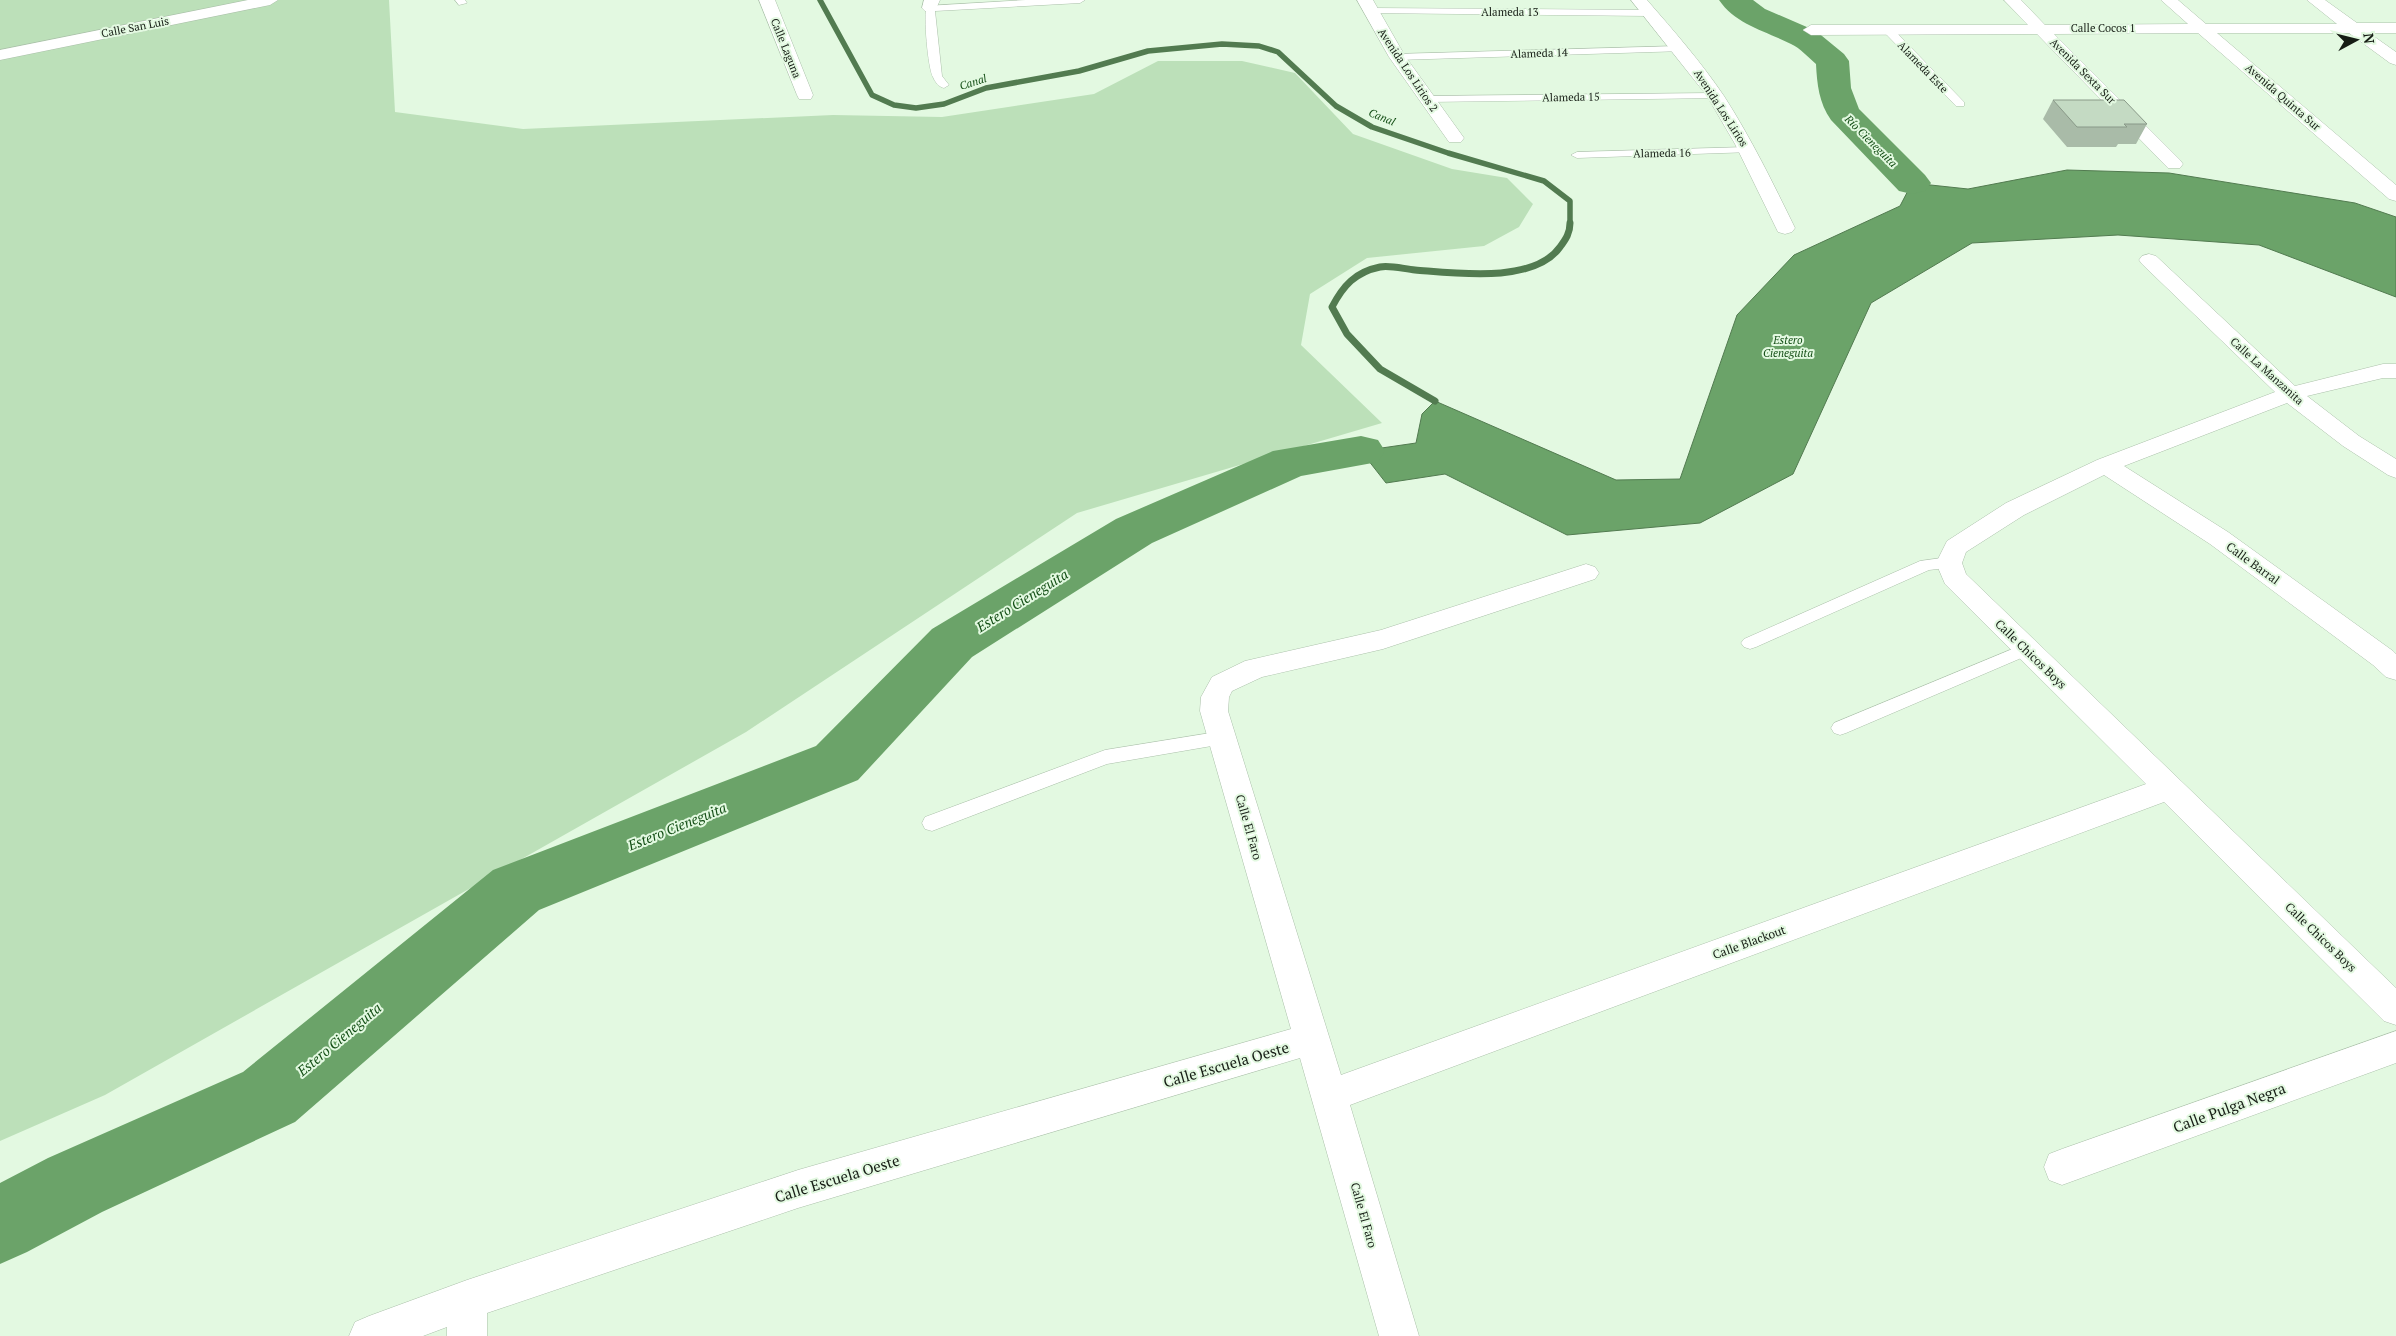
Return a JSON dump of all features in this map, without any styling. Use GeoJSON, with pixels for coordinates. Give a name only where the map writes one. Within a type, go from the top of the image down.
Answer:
{"type":"FeatureCollection","features":[{"type":"Feature","properties":{"kind":"street","name":"Calle San Luis"},"geometry":{"type":"LineString","coordinates":[[0,55],[270,0]]}},
{"type":"Feature","properties":{"kind":"street","name":"Calle Laguna"},"geometry":{"type":"LineString","coordinates":[[767,0],[805,95]]}},
{"type":"Feature","properties":{"kind":"street","name":"Avenida Sexta Sur"},"geometry":{"type":"LineString","coordinates":[[2012,0],[2174,164]]}},
{"type":"Feature","properties":{"kind":"street","name":"Avenida Quinta Sur"},"geometry":{"type":"LineString","coordinates":[[2169,0],[2396,195]]}},
{"type":"Feature","properties":{"kind":"street"},"geometry":{"type":"LineString","coordinates":[[2315,0],[2396,60]]}},
{"type":"Feature","properties":{"kind":"street","name":"Avenida Los Lirios 2"},"geometry":{"type":"LineString","coordinates":[[1367,6],[1397,57],[1455,138]]}},
{"type":"Feature","properties":{"kind":"street","name":"Avenida Los Lirios"},"geometry":{"type":"LineString","coordinates":[[1644,7],[1680,49],[1715,96],[1748,150],[1785,228]]}},
{"type":"Feature","properties":{"kind":"street","name":"Calle Cocos 1"},"geometry":{"type":"LineString","coordinates":[[1811,30],[2396,28]]}},
{"type":"Feature","properties":{"kind":"street","name":"Calle La Manzanita"},"geometry":{"type":"LineString","coordinates":[[2149,260],[2290,394],[2351,441],[2396,470]]}},
{"type":"Feature","properties":{"kind":"street"},"geometry":{"type":"LineString","coordinates":[[1949,563],[1956,547],[2015,509],[2105,465],[2290,394],[2384,371],[2396,371]]}},
{"type":"Feature","properties":{"kind":"street","name":"Calle Barral"},"geometry":{"type":"LineString","coordinates":[[2105,465],[2219,538],[2383,658],[2396,670]]}},
{"type":"Feature","properties":{"kind":"street","name":"Calle Chicos Boys"},"geometry":{"type":"LineString","coordinates":[[1949,563],[1954,578],[2396,1010]]}},
{"type":"Feature","properties":{"kind":"street","name":"Calle El Faro"},"geometry":{"type":"LineString","coordinates":[[1399,1336],[1330,1096],[1311,1039],[1214,712],[1214,696],[1222,684],[1256,668],[1383,639],[1586,573]]}},
{"type":"Feature","properties":{"kind":"street","name":"Calle Blackout"},"geometry":{"type":"LineString","coordinates":[[1330,1096],[2168,788]]}},
{"type":"Feature","properties":{"kind":"street","name":"Calle Escuela Oeste"},"geometry":{"type":"LineString","coordinates":[[369,1336],[467,1318],[798,1189],[1311,1039]]}},
{"type":"Feature","properties":{"kind":"street","name":"Calle Pulga Negra"},"geometry":{"type":"LineString","coordinates":[[2062,1167],[2396,1047]]}},
{"type":"Feature","properties":{"kind":"lane"},"geometry":{"type":"LineString","coordinates":[[944,85],[937,76],[929,17],[931,4],[1080,0]]}},
{"type":"Feature","properties":{"kind":"lane","name":"Alameda 13"},"geometry":{"type":"LineString","coordinates":[[1367,6],[1644,7]]}},
{"type":"Feature","properties":{"kind":"lane","name":"Alameda Este"},"geometry":{"type":"LineString","coordinates":[[1887,29],[1960,104]]}},
{"type":"Feature","properties":{"kind":"lane","name":"Alameda 14"},"geometry":{"type":"LineString","coordinates":[[1397,57],[1680,49]]}},
{"type":"Feature","properties":{"kind":"lane","name":"Alameda 15"},"geometry":{"type":"LineString","coordinates":[[1427,99],[1715,96]]}},
{"type":"Feature","properties":{"kind":"lane","name":"Alameda 16"},"geometry":{"type":"LineString","coordinates":[[1576,155],[1748,150]]}},
{"type":"Feature","properties":{"kind":"lane"},"geometry":{"type":"LineString","coordinates":[[1750,643],[1926,565],[1949,563]]}},
{"type":"Feature","properties":{"kind":"lane"},"geometry":{"type":"LineString","coordinates":[[1840,728],[2027,650]]}},
{"type":"Feature","properties":{"kind":"lane"},"geometry":{"type":"LineString","coordinates":[[932,823],[1105,757],[1223,738]]}},
{"type":"Feature","properties":{"kind":"shaded area"},"geometry":{"type":"Polygon","coordinates":[[[0,0],[389,0],[395,112],[523,129],[833,115],[942,117],[1094,94],[1158,61],[1242,61],[1295,73],[1353,134],[1452,169],[1507,178],[1533,204],[1519,227],[1484,246],[1367,258],[1310,294],[1301,345],[1382,423],[1077,513],[746,732],[105,1095],[0,1141],[0,0]]]}},
{"type":"Feature","properties":{"kind":"water","name":"Estero Cieneguita"},"geometry":{"type":"Polygon","coordinates":[[[2067,170],[2169,173],[2355,203],[2396,217],[2396,297],[2259,245],[2118,235],[1972,243],[1871,303],[1793,474],[1700,523],[1567,535],[1445,474],[1386,483],[1361,451],[1416,443],[1422,414],[1435,401],[1616,480],[1680,479],[1737,315],[1794,255],[1900,206],[1912,183],[1968,189],[2067,170]]]}},
{"type":"Feature","properties":{"kind":"building"},"geometry":{"type":"Polygon","coordinates":[[[2053,100],[2124,100],[2147,124],[2124,124],[2127,127],[2077,127],[2053,100]]]}},
{"type":"Feature","properties":{"kind":"waterway","name":"Canal"},"geometry":{"type":"LineString","coordinates":[[820,0],[872,95],[894,105],[916,108],[944,104],[986,88],[1079,71],[1148,51],[1222,44],[1259,46],[1278,52],[1336,106],[1372,127],[1448,153],[1544,181],[1570,201],[1570,223]]}},
{"type":"Feature","properties":{"kind":"waterway","name":"Río Cieneguita"},"geometry":{"type":"LineString","coordinates":[[1734,0],[1754,16],[1805,38],[1832,61],[1834,88],[1843,113],[1912,183]]}},
{"type":"Feature","properties":{"kind":"waterway","name":"Canal"},"geometry":{"type":"LineString","coordinates":[[1435,401],[1380,369],[1347,334],[1332,307],[1345,286],[1364,272],[1380,267],[1472,274],[1493,274],[1532,267],[1548,259],[1560,247],[1567,236],[1570,223]]}},
{"type":"Feature","properties":{"kind":"waterway","name":"Estero Cieneguita"},"geometry":{"type":"LineString","coordinates":[[0,1225],[75,1185],[269,1097],[516,890],[837,763],[952,643],[1134,531],[1290,462],[1361,451]]}}]}
